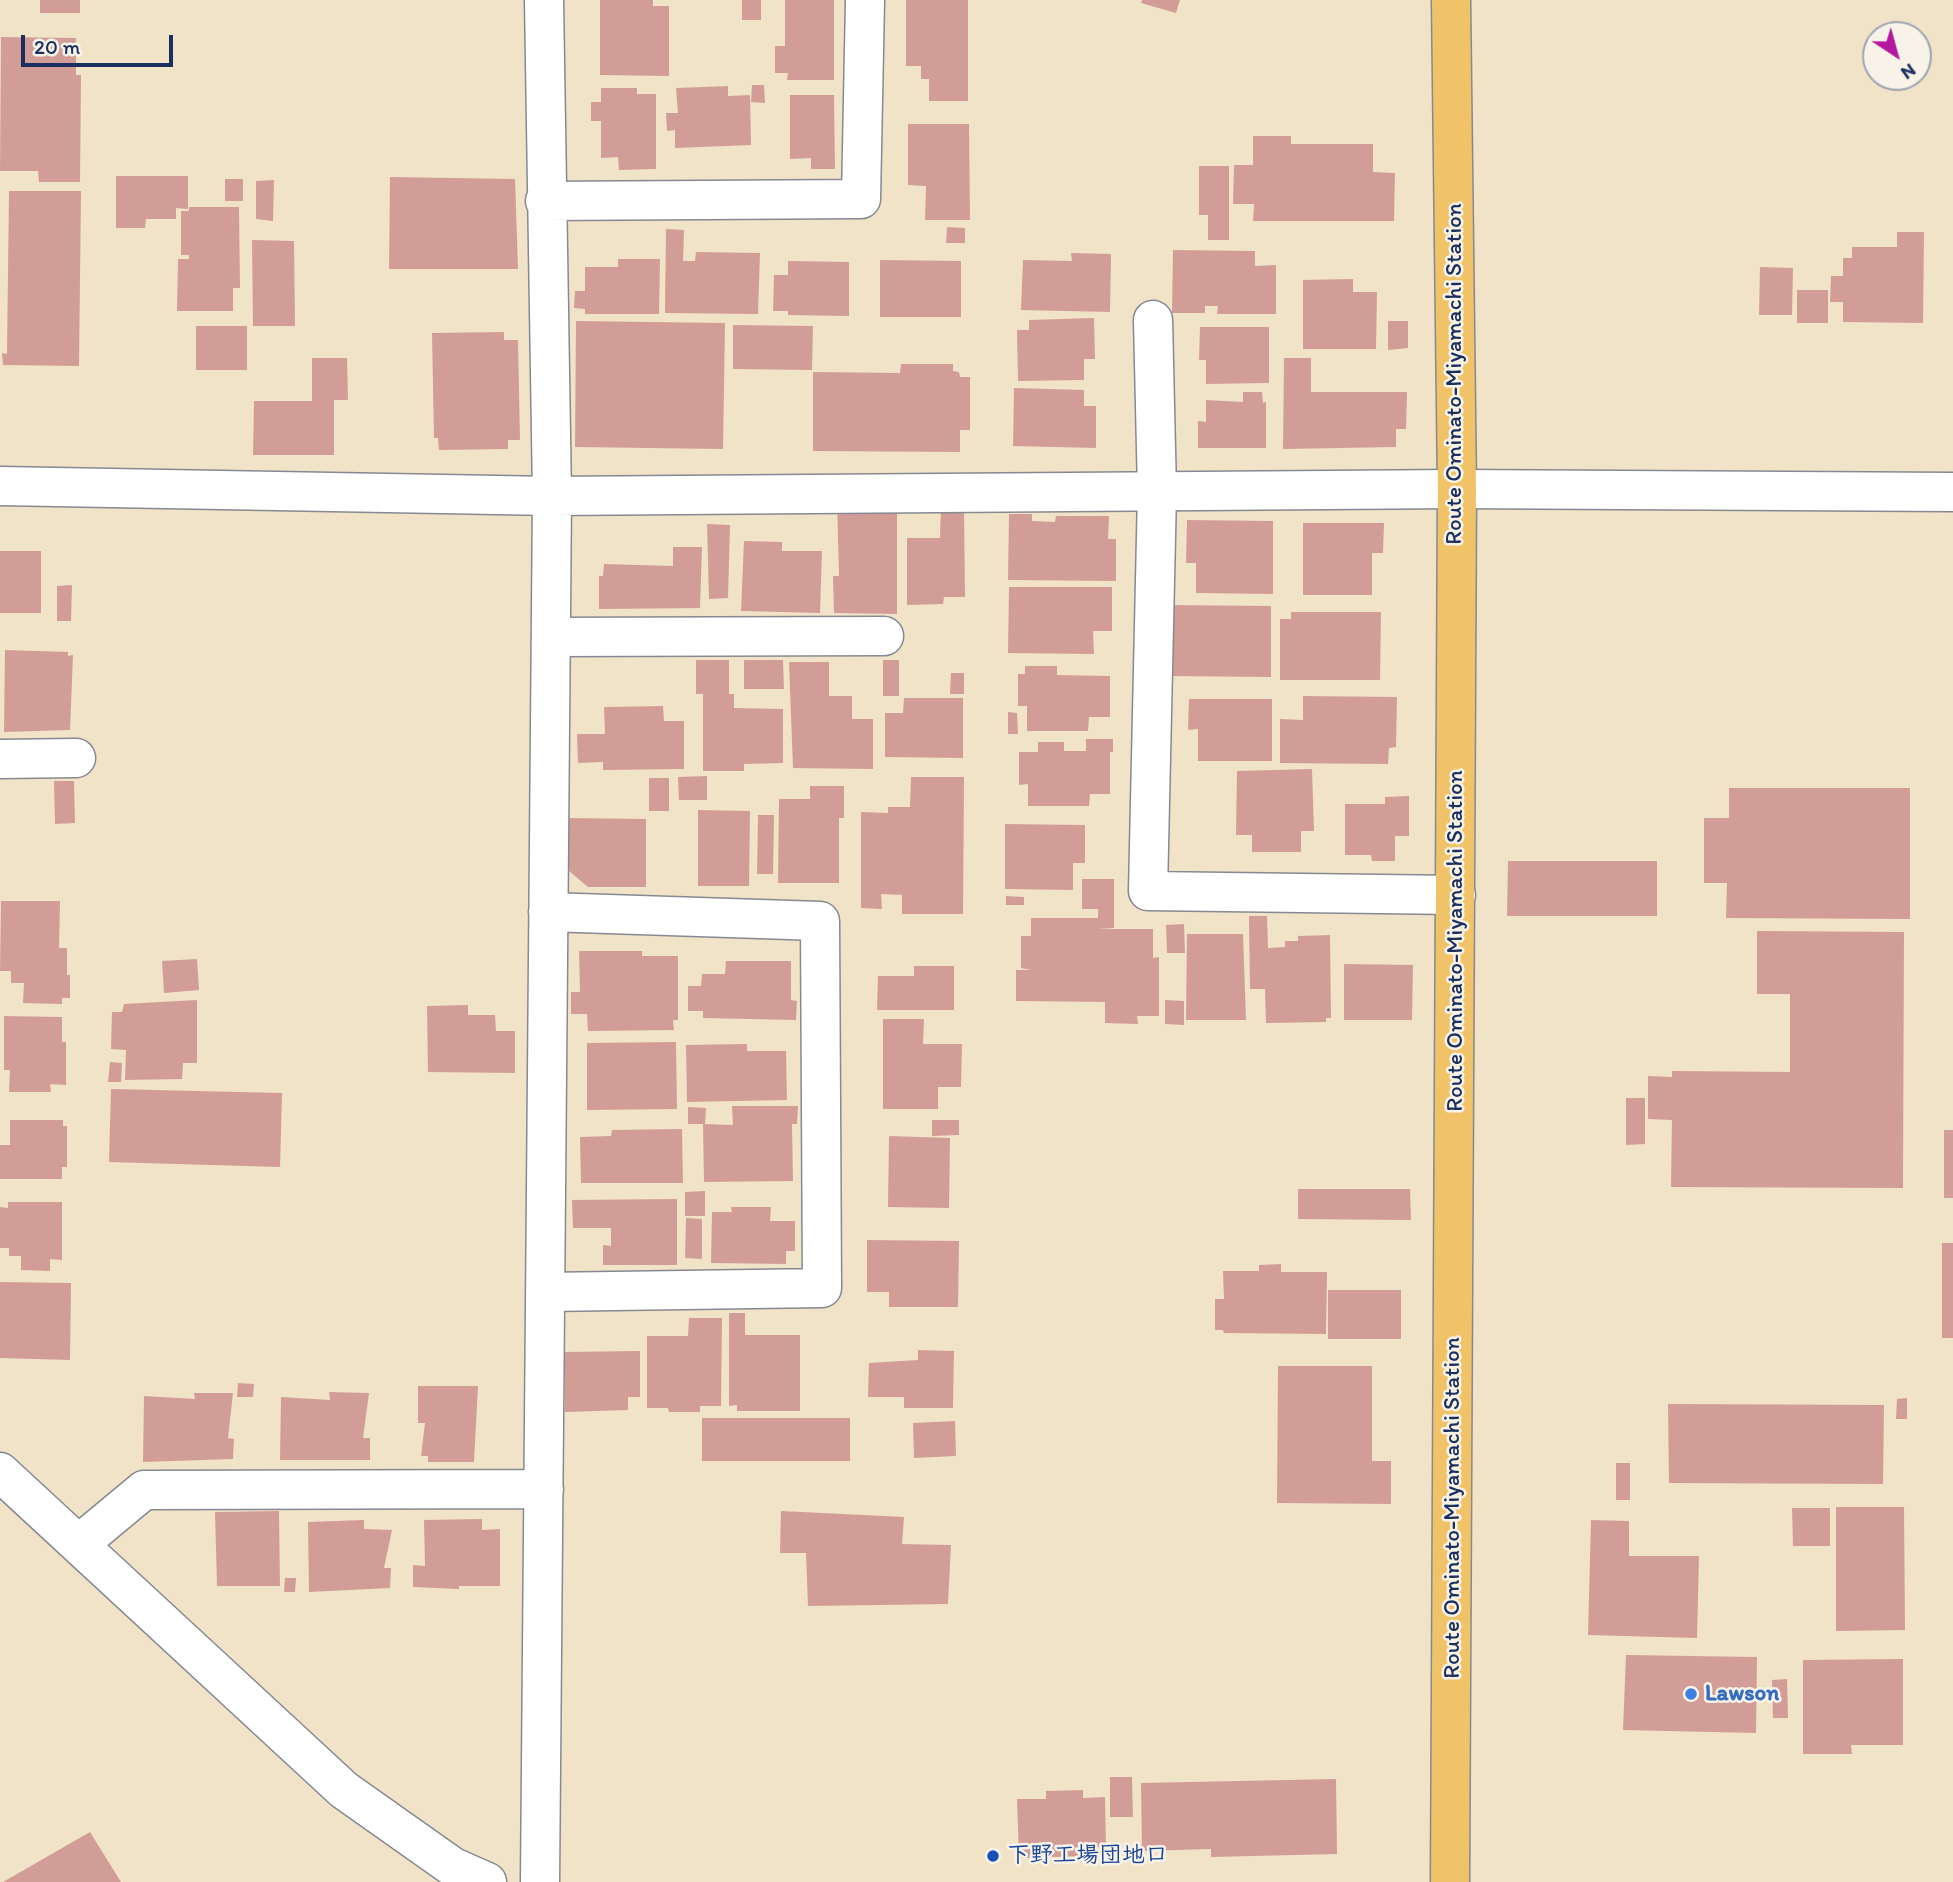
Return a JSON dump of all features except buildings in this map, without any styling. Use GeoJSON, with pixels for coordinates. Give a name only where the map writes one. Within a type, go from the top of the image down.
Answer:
{"type":"FeatureCollection","features":[{"type":"Feature","properties":{"kind":"main road","name":"Route Ominato-Miyamachi Station"},"geometry":{"type":"LineString","coordinates":[[1450,1882],[1457,489],[1451,0]]}},
{"type":"Feature","properties":{"kind":"street"},"geometry":{"type":"LineString","coordinates":[[540,1882],[552,496],[545,201],[544,0]]}},
{"type":"Feature","properties":{"kind":"street"},"geometry":{"type":"LineString","coordinates":[[545,201],[861,199],[864,0]]}},
{"type":"Feature","properties":{"kind":"street"},"geometry":{"type":"LineString","coordinates":[[1153,320],[1157,492],[1149,891],[1456,895]]}},
{"type":"Feature","properties":{"kind":"street"},"geometry":{"type":"LineString","coordinates":[[0,486],[552,496],[1457,489],[1953,492]]}},
{"type":"Feature","properties":{"kind":"street"},"geometry":{"type":"LineString","coordinates":[[551,637],[884,636]]}},
{"type":"Feature","properties":{"kind":"street"},"geometry":{"type":"LineString","coordinates":[[0,759],[76,758]]}},
{"type":"Feature","properties":{"kind":"street"},"geometry":{"type":"LineString","coordinates":[[545,1292],[822,1288],[820,921],[548,912]]}},
{"type":"Feature","properties":{"kind":"street"},"geometry":{"type":"LineString","coordinates":[[0,1472],[344,1790],[453,1867],[487,1882]]}},
{"type":"Feature","properties":{"kind":"street"},"geometry":{"type":"LineString","coordinates":[[79,1544],[144,1490],[544,1489]]}},
{"type":"Feature","properties":{"kind":"place","name":"Lawson"},"geometry":{"type":"Point","coordinates":[1691,1694]}},
{"type":"Feature","properties":{"kind":"place","name":"下野工場団地口"},"geometry":{"type":"Point","coordinates":[993,1856]}}]}
